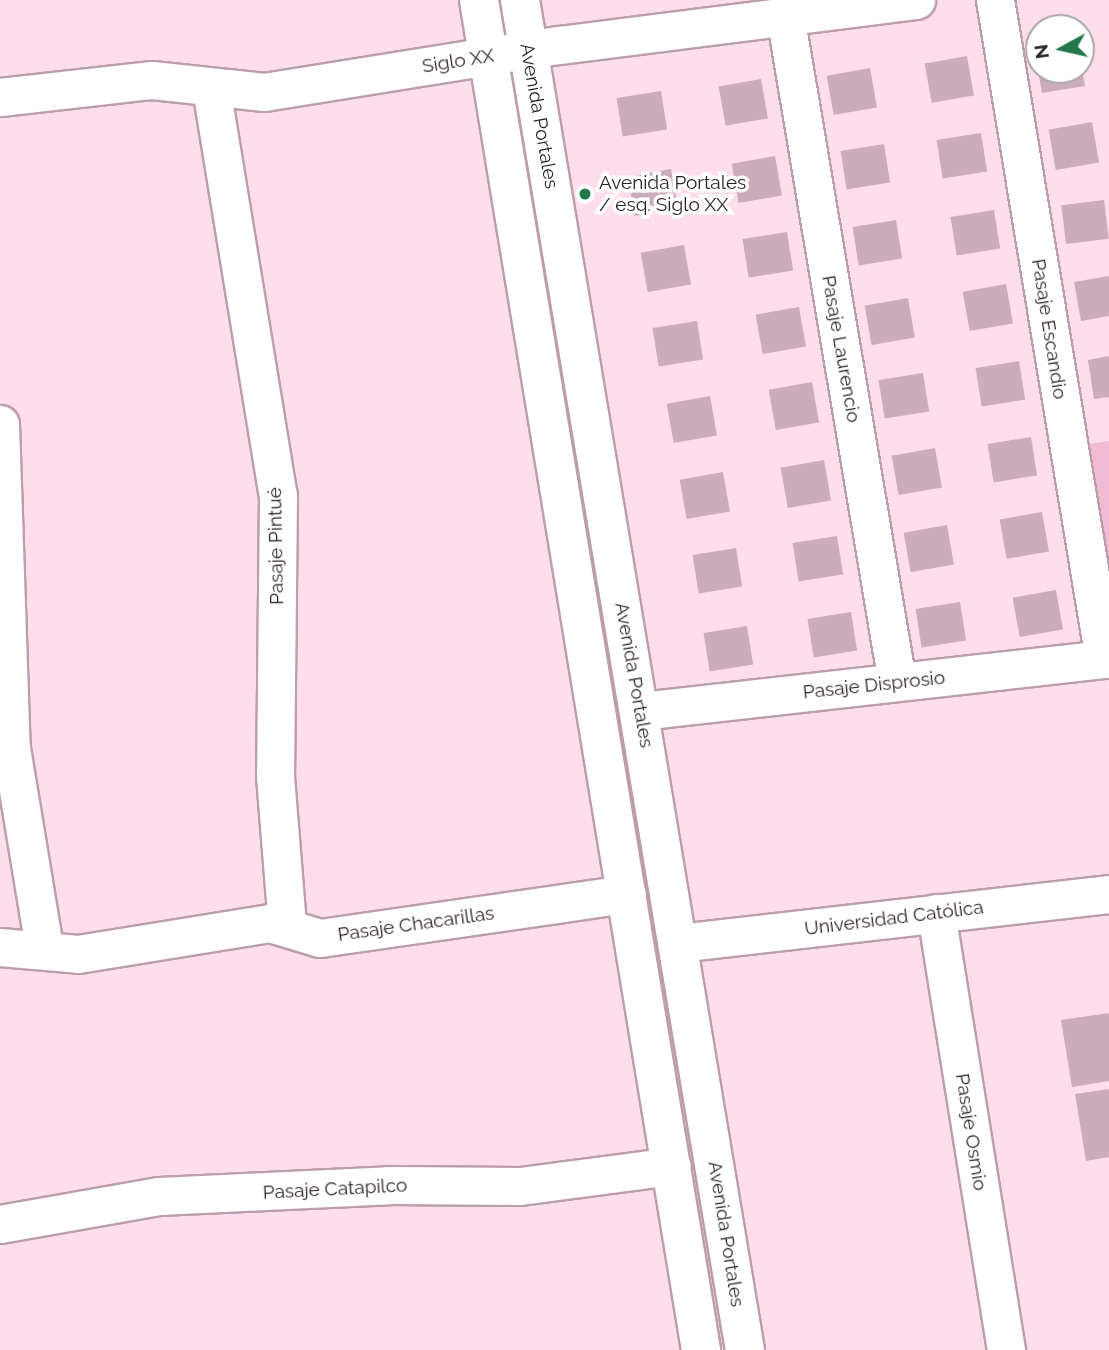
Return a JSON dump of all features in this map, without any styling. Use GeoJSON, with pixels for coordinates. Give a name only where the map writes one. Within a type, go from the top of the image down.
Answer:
{"type":"FeatureCollection","features":[{"type":"Feature","properties":{"kind":"main road","name":"Avenida Portales"},"geometry":{"type":"LineString","coordinates":[[479,0],[701,1350]]}},
{"type":"Feature","properties":{"kind":"main road","name":"Avenida Portales"},"geometry":{"type":"LineString","coordinates":[[520,0],[745,1350]]}},
{"type":"Feature","properties":{"kind":"street","name":"Siglo XX"},"geometry":{"type":"LineString","coordinates":[[0,97],[152,80],[264,92],[762,11],[916,0]]}},
{"type":"Feature","properties":{"kind":"street","name":"Pasaje Escandio"},"geometry":{"type":"LineString","coordinates":[[995,0],[1106,659]]}},
{"type":"Feature","properties":{"kind":"street","name":"Pasaje Laurencio"},"geometry":{"type":"LineString","coordinates":[[762,11],[897,682]]}},
{"type":"Feature","properties":{"kind":"street","name":"Pasaje Pintué"},"geometry":{"type":"LineString","coordinates":[[211,88],[278,495],[275,776],[287,926]]}},
{"type":"Feature","properties":{"kind":"street"},"geometry":{"type":"LineString","coordinates":[[0,424],[11,748],[44,948]]}},
{"type":"Feature","properties":{"kind":"street","name":"Pasaje Disprosio"},"geometry":{"type":"LineString","coordinates":[[640,711],[1106,659]]}},
{"type":"Feature","properties":{"kind":"street","name":"Pasaje Chacarillas"},"geometry":{"type":"LineString","coordinates":[[0,947],[44,948],[78,954],[270,923],[320,938],[627,894]]}},
{"type":"Feature","properties":{"kind":"street","name":"Universidad Católica"},"geometry":{"type":"LineString","coordinates":[[678,943],[1109,894]]}},
{"type":"Feature","properties":{"kind":"street","name":"Pasaje Osmio"},"geometry":{"type":"LineString","coordinates":[[936,913],[1006,1350]]}},
{"type":"Feature","properties":{"kind":"street","name":"Pasaje Catapilco"},"geometry":{"type":"LineString","coordinates":[[0,1224],[189,1194],[291,1194],[389,1185],[520,1186],[671,1166]]}},
{"type":"Feature","properties":{"kind":"shaded area"},"geometry":{"type":"Polygon","coordinates":[[[1109,441],[1109,577],[1089,444],[1109,441]]]}},
{"type":"Feature","properties":{"kind":"building"},"geometry":{"type":"Polygon","coordinates":[[[967,56],[974,95],[932,103],[925,63],[967,56]]]}},
{"type":"Feature","properties":{"kind":"building"},"geometry":{"type":"Polygon","coordinates":[[[870,68],[877,107],[834,115],[827,76],[870,68]]]}},
{"type":"Feature","properties":{"kind":"building"},"geometry":{"type":"Polygon","coordinates":[[[761,79],[768,118],[726,126],[719,86],[761,79]]]}},
{"type":"Feature","properties":{"kind":"building"},"geometry":{"type":"Polygon","coordinates":[[[1040,84],[1085,86],[1042,93],[1040,84]]]}},
{"type":"Feature","properties":{"kind":"building"},"geometry":{"type":"Polygon","coordinates":[[[661,91],[667,130],[623,137],[617,98],[661,91]]]}},
{"type":"Feature","properties":{"kind":"building"},"geometry":{"type":"Polygon","coordinates":[[[1092,122],[1099,162],[1056,170],[1049,130],[1092,122]]]}},
{"type":"Feature","properties":{"kind":"building"},"geometry":{"type":"Polygon","coordinates":[[[981,133],[987,172],[943,179],[937,140],[981,133]]]}},
{"type":"Feature","properties":{"kind":"building"},"geometry":{"type":"Polygon","coordinates":[[[884,144],[890,183],[847,189],[841,151],[884,144]]]}},
{"type":"Feature","properties":{"kind":"building"},"geometry":{"type":"Polygon","coordinates":[[[775,156],[782,195],[739,203],[732,164],[775,156]]]}},
{"type":"Feature","properties":{"kind":"building"},"geometry":{"type":"Polygon","coordinates":[[[671,169],[678,208],[635,216],[628,177],[671,169]]]}},
{"type":"Feature","properties":{"kind":"building"},"geometry":{"type":"Polygon","coordinates":[[[1104,200],[1109,239],[1066,244],[1061,205],[1104,200]]]}},
{"type":"Feature","properties":{"kind":"building"},"geometry":{"type":"Polygon","coordinates":[[[994,210],[1000,249],[957,255],[951,217],[994,210]]]}},
{"type":"Feature","properties":{"kind":"building"},"geometry":{"type":"Polygon","coordinates":[[[896,220],[902,259],[859,265],[853,227],[896,220]]]}},
{"type":"Feature","properties":{"kind":"building"},"geometry":{"type":"Polygon","coordinates":[[[787,232],[793,271],[749,278],[743,239],[787,232]]]}},
{"type":"Feature","properties":{"kind":"building"},"geometry":{"type":"Polygon","coordinates":[[[684,245],[691,284],[648,292],[641,253],[684,245]]]}},
{"type":"Feature","properties":{"kind":"building"},"geometry":{"type":"Polygon","coordinates":[[[1109,276],[1109,316],[1081,321],[1074,282],[1109,276]]]}},
{"type":"Feature","properties":{"kind":"building"},"geometry":{"type":"Polygon","coordinates":[[[1006,284],[1013,323],[970,331],[963,292],[1006,284]]]}},
{"type":"Feature","properties":{"kind":"building"},"geometry":{"type":"Polygon","coordinates":[[[908,298],[915,337],[872,345],[865,306],[908,298]]]}},
{"type":"Feature","properties":{"kind":"building"},"geometry":{"type":"Polygon","coordinates":[[[799,307],[806,346],[763,354],[756,315],[799,307]]]}},
{"type":"Feature","properties":{"kind":"building"},"geometry":{"type":"Polygon","coordinates":[[[697,321],[703,360],[659,367],[653,328],[697,321]]]}},
{"type":"Feature","properties":{"kind":"building"},"geometry":{"type":"Polygon","coordinates":[[[1109,356],[1109,397],[1094,399],[1088,360],[1109,356]]]}},
{"type":"Feature","properties":{"kind":"building"},"geometry":{"type":"Polygon","coordinates":[[[1019,361],[1025,400],[982,406],[976,368],[1019,361]]]}},
{"type":"Feature","properties":{"kind":"building"},"geometry":{"type":"Polygon","coordinates":[[[923,373],[929,412],[885,419],[879,380],[923,373]]]}},
{"type":"Feature","properties":{"kind":"building"},"geometry":{"type":"Polygon","coordinates":[[[812,382],[819,422],[776,430],[769,390],[812,382]]]}},
{"type":"Feature","properties":{"kind":"building"},"geometry":{"type":"Polygon","coordinates":[[[710,396],[717,435],[674,443],[667,404],[710,396]]]}},
{"type":"Feature","properties":{"kind":"building"},"geometry":{"type":"Polygon","coordinates":[[[1031,437],[1037,476],[994,482],[988,444],[1031,437]]]}},
{"type":"Feature","properties":{"kind":"building"},"geometry":{"type":"Polygon","coordinates":[[[935,448],[942,487],[899,495],[892,456],[935,448]]]}},
{"type":"Feature","properties":{"kind":"building"},"geometry":{"type":"Polygon","coordinates":[[[824,460],[831,500],[788,508],[781,468],[824,460]]]}},
{"type":"Feature","properties":{"kind":"building"},"geometry":{"type":"Polygon","coordinates":[[[723,472],[730,511],[687,519],[680,480],[723,472]]]}},
{"type":"Feature","properties":{"kind":"building"},"geometry":{"type":"Polygon","coordinates":[[[1042,512],[1049,551],[1007,559],[1000,519],[1042,512]]]}},
{"type":"Feature","properties":{"kind":"building"},"geometry":{"type":"Polygon","coordinates":[[[947,525],[954,564],[911,572],[904,533],[947,525]]]}},
{"type":"Feature","properties":{"kind":"building"},"geometry":{"type":"Polygon","coordinates":[[[837,536],[843,575],[799,582],[793,543],[837,536]]]}},
{"type":"Feature","properties":{"kind":"building"},"geometry":{"type":"Polygon","coordinates":[[[736,548],[742,587],[699,593],[693,555],[736,548]]]}},
{"type":"Feature","properties":{"kind":"building"},"geometry":{"type":"Polygon","coordinates":[[[1056,590],[1063,629],[1020,637],[1013,598],[1056,590]]]}},
{"type":"Feature","properties":{"kind":"building"},"geometry":{"type":"Polygon","coordinates":[[[960,602],[966,641],[922,648],[916,609],[960,602]]]}},
{"type":"Feature","properties":{"kind":"building"},"geometry":{"type":"Polygon","coordinates":[[[851,612],[857,651],[814,657],[808,619],[851,612]]]}},
{"type":"Feature","properties":{"kind":"building"},"geometry":{"type":"Polygon","coordinates":[[[747,626],[753,665],[710,671],[704,633],[747,626]]]}},
{"type":"Feature","properties":{"kind":"building"},"geometry":{"type":"Polygon","coordinates":[[[1109,1013],[1109,1081],[1072,1087],[1061,1020],[1109,1013]]]}},
{"type":"Feature","properties":{"kind":"building"},"geometry":{"type":"Polygon","coordinates":[[[1109,1089],[1109,1157],[1086,1161],[1075,1094],[1109,1089]]]}},
{"type":"Feature","properties":{"kind":"place","name":"Avenida Portales / esq. Siglo XX"},"geometry":{"type":"Point","coordinates":[585,194]}}]}
